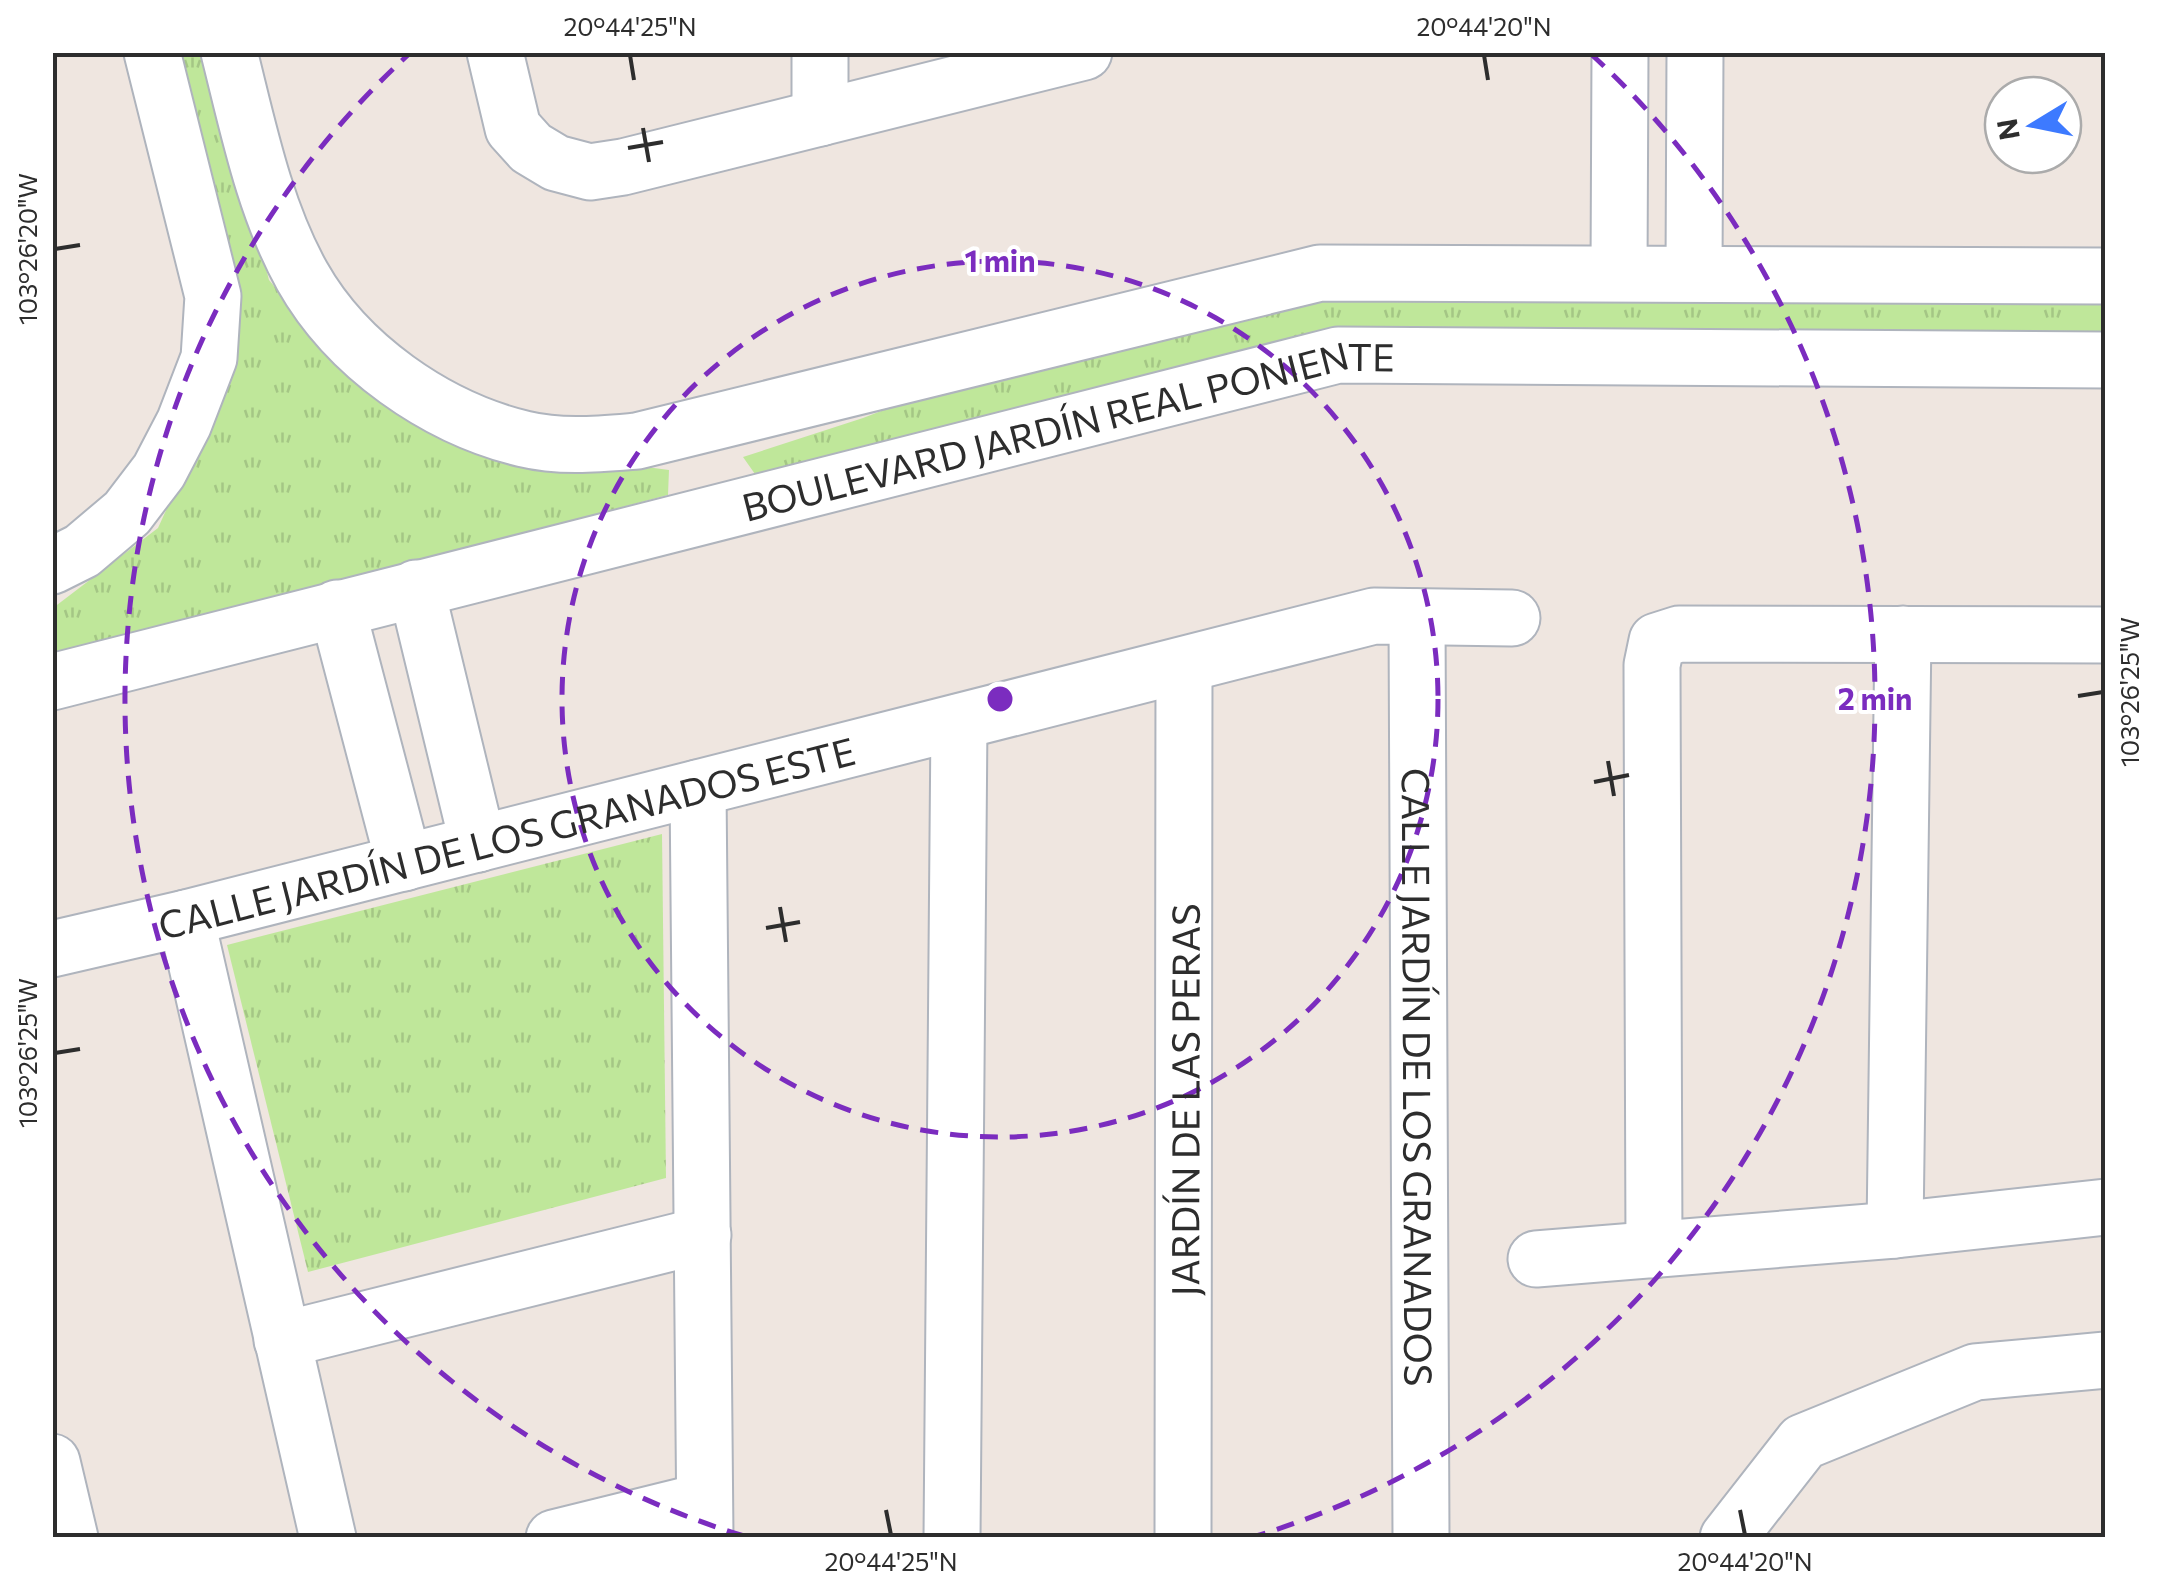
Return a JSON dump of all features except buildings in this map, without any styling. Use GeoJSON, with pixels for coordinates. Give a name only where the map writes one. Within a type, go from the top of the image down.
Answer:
{"type":"FeatureCollection","features":[{"type":"Feature","properties":{"kind":"street"},"geometry":{"type":"LineString","coordinates":[[52,566],[82,551],[127,513],[159,471],[184,423],[209,358],[213,296],[152,52]]}},
{"type":"Feature","properties":{"kind":"street"},"geometry":{"type":"LineString","coordinates":[[229,52],[278,222],[303,277],[338,326],[397,380],[453,415],[524,439],[582,446],[637,441],[692,429],[1320,273],[2106,276]]}},
{"type":"Feature","properties":{"kind":"street"},"geometry":{"type":"LineString","coordinates":[[495,52],[512,128],[531,148],[556,163],[590,172],[1084,52]]}},
{"type":"Feature","properties":{"kind":"street"},"geometry":{"type":"LineString","coordinates":[[820,52],[820,118]]}},
{"type":"Feature","properties":{"kind":"street"},"geometry":{"type":"LineString","coordinates":[[1619,273],[1620,52]]}},
{"type":"Feature","properties":{"kind":"street"},"geometry":{"type":"LineString","coordinates":[[1694,273],[1695,52]]}},
{"type":"Feature","properties":{"kind":"street"},"geometry":{"type":"LineString","coordinates":[[1619,180],[1694,184]]}},
{"type":"Feature","properties":{"kind":"street","name":"BOULEVARD JARDÍN REAL PONIENTE"},"geometry":{"type":"LineString","coordinates":[[52,682],[1338,355],[2106,360]]}},
{"type":"Feature","properties":{"kind":"street"},"geometry":{"type":"LineString","coordinates":[[692,429],[714,511]]}},
{"type":"Feature","properties":{"kind":"street"},"geometry":{"type":"LineString","coordinates":[[416,588],[478,844]]}},
{"type":"Feature","properties":{"kind":"street"},"geometry":{"type":"LineString","coordinates":[[337,608],[404,863]]}},
{"type":"Feature","properties":{"kind":"street","name":"CALLE JARDÍN DE LOS GRANADOS ESTE"},"geometry":{"type":"LineString","coordinates":[[52,949],[1374,616],[1512,618]]}},
{"type":"Feature","properties":{"kind":"street","name":"CALLE JARDÍN DE LOS GRANADOS"},"geometry":{"type":"LineString","coordinates":[[1417,617],[1421,1538]]}},
{"type":"Feature","properties":{"kind":"street"},"geometry":{"type":"LineString","coordinates":[[1654,1250],[1652,665],[1656,641],[1678,634],[2106,635]]}},
{"type":"Feature","properties":{"kind":"street"},"geometry":{"type":"LineString","coordinates":[[1894,1230],[1902,634]]}},
{"type":"Feature","properties":{"kind":"street"},"geometry":{"type":"LineString","coordinates":[[353,674],[435,660]]}},
{"type":"Feature","properties":{"kind":"street","name":"JARDÍN DE LAS PERAS"},"geometry":{"type":"LineString","coordinates":[[1182,1538],[1184,665]]}},
{"type":"Feature","properties":{"kind":"street"},"geometry":{"type":"LineString","coordinates":[[952,1538],[959,722]]}},
{"type":"Feature","properties":{"kind":"street"},"geometry":{"type":"LineString","coordinates":[[554,1538],[704,1519],[698,788]]}},
{"type":"Feature","properties":{"kind":"street"},"geometry":{"type":"LineString","coordinates":[[186,918],[328,1538]]}},
{"type":"Feature","properties":{"kind":"street"},"geometry":{"type":"LineString","coordinates":[[1536,1259],[1894,1230],[2106,1206]]}},
{"type":"Feature","properties":{"kind":"street"},"geometry":{"type":"LineString","coordinates":[[282,1340],[703,1235]]}},
{"type":"Feature","properties":{"kind":"street"},"geometry":{"type":"LineString","coordinates":[[1728,1538],[1804,1442],[1975,1372],[2106,1360]]}},
{"type":"Feature","properties":{"kind":"street"},"geometry":{"type":"LineString","coordinates":[[52,1462],[70,1538]]}},
{"type":"Feature","properties":{"kind":"green space"},"geometry":{"type":"Polygon","coordinates":[[[167,53],[210,53],[269,280],[344,370],[448,441],[669,470],[668,495],[53,658],[53,608],[158,528],[231,367],[167,53]]]}},
{"type":"Feature","properties":{"kind":"green space"},"geometry":{"type":"Polygon","coordinates":[[[1320,291],[2105,298],[2105,334],[1327,341],[762,484],[743,457],[863,418],[967,378],[1320,291]]]}},
{"type":"Feature","properties":{"kind":"green space"},"geometry":{"type":"Polygon","coordinates":[[[662,834],[666,1178],[308,1272],[227,945],[662,834]]]}}]}
